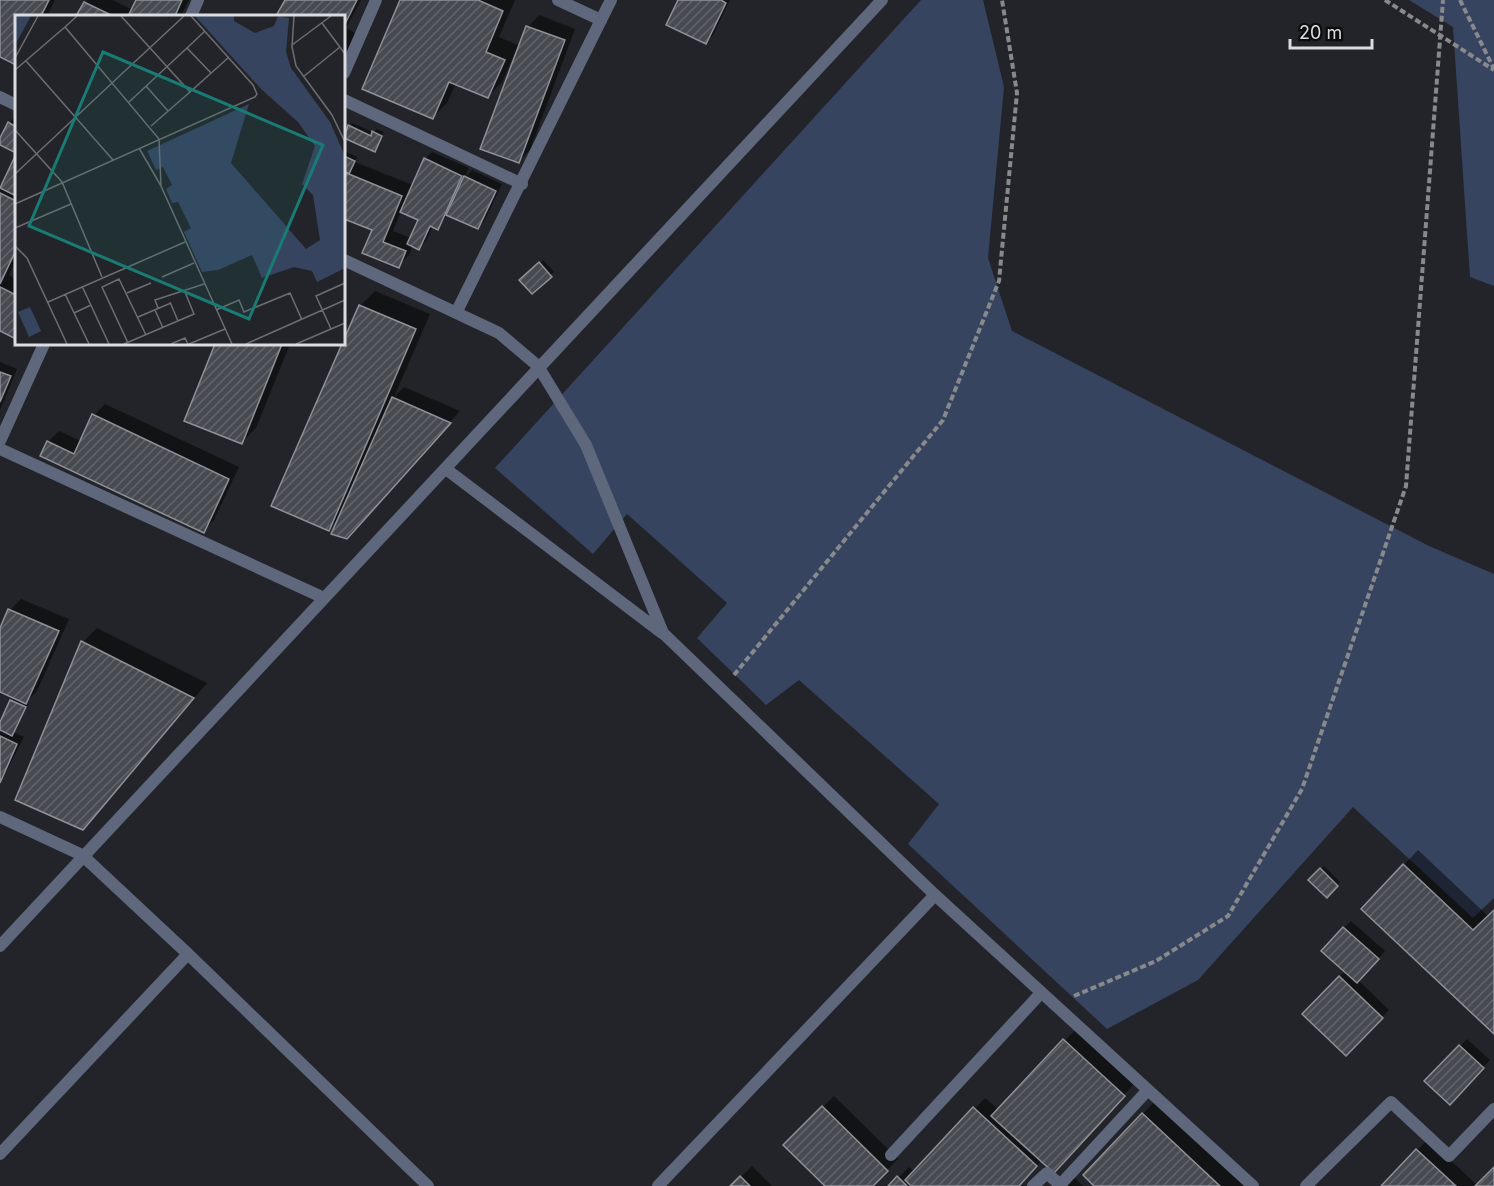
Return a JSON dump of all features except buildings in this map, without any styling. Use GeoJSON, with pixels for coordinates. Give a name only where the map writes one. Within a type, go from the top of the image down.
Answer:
{"type":"FeatureCollection","features":[{"type":"Feature","properties":{"kind":"street"},"geometry":{"type":"LineString","coordinates":[[191,15],[198,0]]}},
{"type":"Feature","properties":{"kind":"street"},"geometry":{"type":"LineString","coordinates":[[345,71],[376,0]]}},
{"type":"Feature","properties":{"kind":"street"},"geometry":{"type":"LineString","coordinates":[[558,0],[601,20]]}},
{"type":"Feature","properties":{"kind":"street"},"geometry":{"type":"LineString","coordinates":[[457,311],[522,184],[611,0]]}},
{"type":"Feature","properties":{"kind":"street"},"geometry":{"type":"LineString","coordinates":[[0,946],[82,855],[882,0]]}},
{"type":"Feature","properties":{"kind":"street"},"geometry":{"type":"LineString","coordinates":[[0,97],[15,104]]}},
{"type":"Feature","properties":{"kind":"street"},"geometry":{"type":"LineString","coordinates":[[345,100],[522,184]]}},
{"type":"Feature","properties":{"kind":"street"},"geometry":{"type":"LineString","coordinates":[[345,260],[457,311],[499,333],[538,366],[586,445],[663,633]]}},
{"type":"Feature","properties":{"kind":"street"},"geometry":{"type":"LineString","coordinates":[[0,441],[44,345]]}},
{"type":"Feature","properties":{"kind":"street"},"geometry":{"type":"LineString","coordinates":[[0,448],[324,598]]}},
{"type":"Feature","properties":{"kind":"street"},"geometry":{"type":"LineString","coordinates":[[446,468],[663,633],[935,895],[1253,1186]]}},
{"type":"Feature","properties":{"kind":"street"},"geometry":{"type":"LineString","coordinates":[[0,818],[82,855],[189,954],[428,1186]]}},
{"type":"Feature","properties":{"kind":"street"},"geometry":{"type":"LineString","coordinates":[[658,1186],[935,895]]}},
{"type":"Feature","properties":{"kind":"street"},"geometry":{"type":"LineString","coordinates":[[0,1154],[189,954]]}},
{"type":"Feature","properties":{"kind":"street"},"geometry":{"type":"LineString","coordinates":[[891,1155],[1041,993]]}},
{"type":"Feature","properties":{"kind":"street"},"geometry":{"type":"LineString","coordinates":[[1034,1186],[1047,1173],[1060,1186],[1147,1091]]}},
{"type":"Feature","properties":{"kind":"street"},"geometry":{"type":"LineString","coordinates":[[1306,1186],[1391,1102],[1449,1155],[1494,1109]]}},
{"type":"Feature","properties":{"kind":"path"},"geometry":{"type":"LineString","coordinates":[[722,690],[943,420],[999,281],[1017,93],[1002,0]]}},
{"type":"Feature","properties":{"kind":"path"},"geometry":{"type":"LineString","coordinates":[[1385,0],[1494,69]]}},
{"type":"Feature","properties":{"kind":"path"},"geometry":{"type":"LineString","coordinates":[[1054,1005],[1156,961],[1228,916],[1302,789],[1406,486],[1443,0]]}},
{"type":"Feature","properties":{"kind":"path"},"geometry":{"type":"LineString","coordinates":[[1460,0],[1494,69]]}},
{"type":"Feature","properties":{"kind":"shaded area"},"geometry":{"type":"Polygon","coordinates":[[[921,0],[983,0],[1004,87],[988,258],[1012,331],[1429,546],[1494,574],[1494,898],[1473,918],[1353,807],[1198,980],[1107,1029],[908,844],[939,804],[799,680],[766,705],[697,638],[727,603],[627,514],[593,554],[495,468],[921,0]]]}},
{"type":"Feature","properties":{"kind":"shaded area"},"geometry":{"type":"Polygon","coordinates":[[[1409,0],[1494,0],[1494,286],[1470,277],[1453,27],[1409,0]]]}}]}
